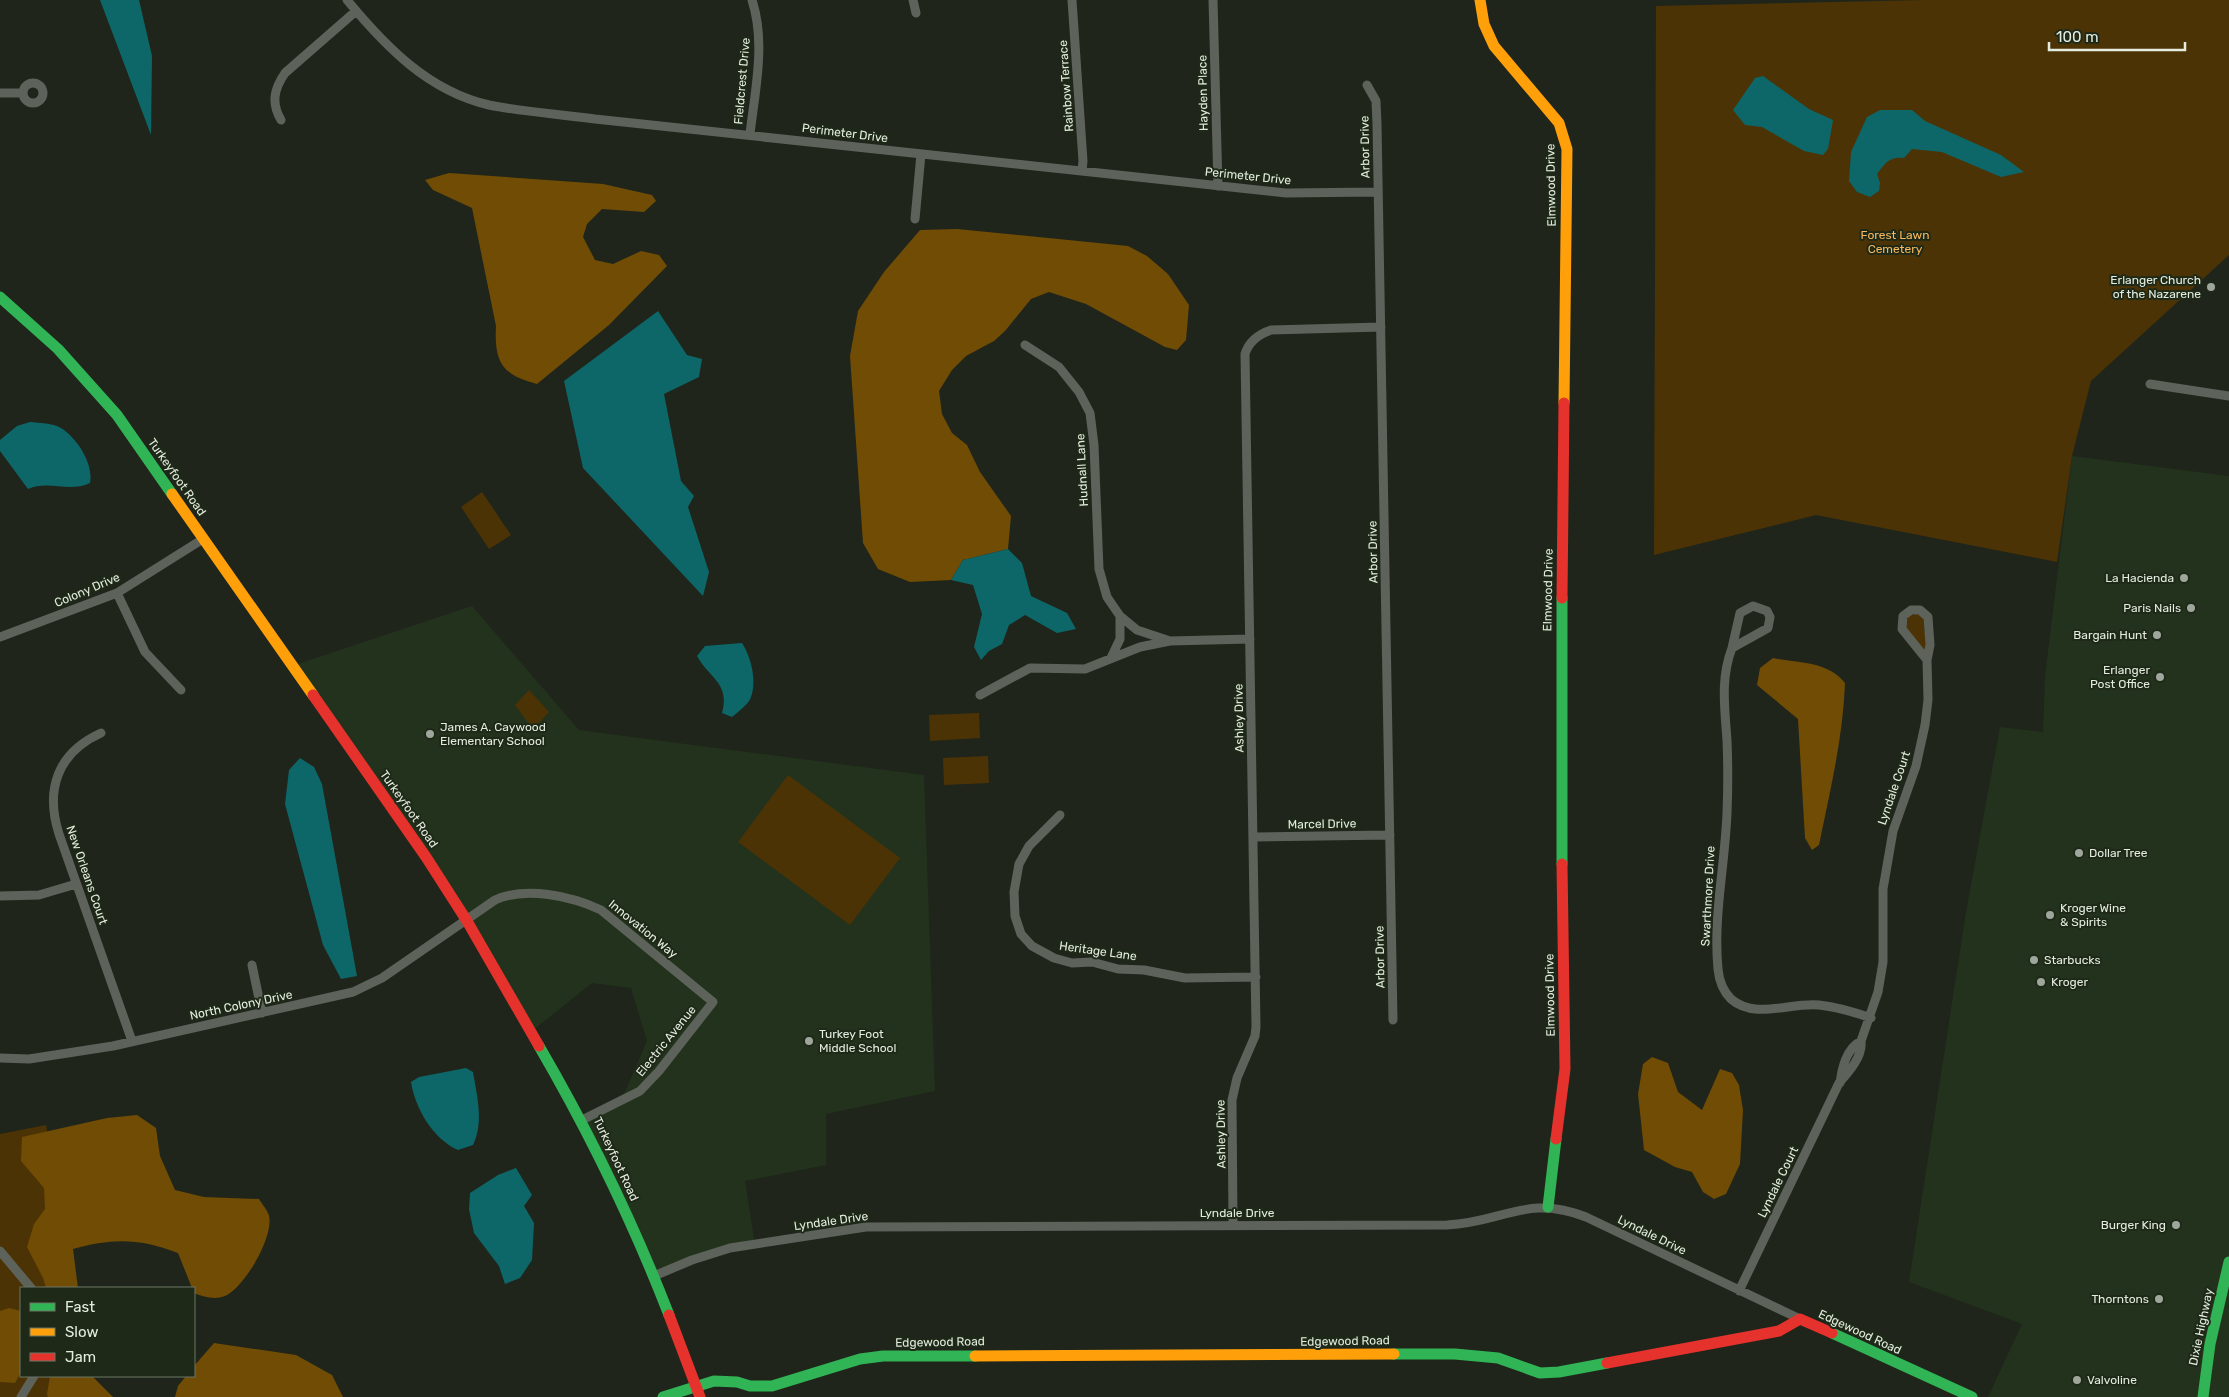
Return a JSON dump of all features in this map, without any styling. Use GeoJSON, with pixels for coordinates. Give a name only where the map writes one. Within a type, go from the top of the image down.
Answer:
{"type":"FeatureCollection","features":[{"type":"Feature","properties":{"kind":"street","name":"Perimeter Drive"},"geometry":{"type":"LineString","coordinates":[[347,0],[387,46],[416,71],[441,87],[479,102],[595,118],[1286,193],[1378,192]]}},
{"type":"Feature","properties":{"kind":"street","name":"Fieldcrest Drive"},"geometry":{"type":"LineString","coordinates":[[750,134],[759,51],[758,26],[752,0]]}},
{"type":"Feature","properties":{"kind":"street"},"geometry":{"type":"LineString","coordinates":[[913,0],[916,13]]}},
{"type":"Feature","properties":{"kind":"street","name":"Rainbow Terrace"},"geometry":{"type":"LineString","coordinates":[[1072,0],[1083,161],[1082,171]]}},
{"type":"Feature","properties":{"kind":"street","name":"Hayden Place"},"geometry":{"type":"LineString","coordinates":[[1213,0],[1218,186]]}},
{"type":"Feature","properties":{"kind":"street","name":"Elmwood Drive"},"geometry":{"type":"LineString","coordinates":[[1480,0],[1482,20],[1486,33],[1494,46],[1559,123],[1567,149],[1560,766],[1565,1069],[1548,1207]]}},
{"type":"Feature","properties":{"kind":"street"},"geometry":{"type":"LineString","coordinates":[[281,120],[274,99],[284,73],[356,11]]}},
{"type":"Feature","properties":{"kind":"street","name":"Arbor Drive"},"geometry":{"type":"LineString","coordinates":[[1367,85],[1376,101],[1394,1020]]}},
{"type":"Feature","properties":{"kind":"street"},"geometry":{"type":"LineString","coordinates":[[0,93],[23,94]]}},
{"type":"Feature","properties":{"kind":"street"},"geometry":{"type":"LineString","coordinates":[[915,219],[921,154]]}},
{"type":"Feature","properties":{"kind":"street","name":"Turkeyfoot Road"},"geometry":{"type":"LineString","coordinates":[[0,297],[58,349],[117,415],[420,848],[467,921],[582,1120],[654,1276],[700,1397]]}},
{"type":"Feature","properties":{"kind":"street","name":"Ashley Drive"},"geometry":{"type":"LineString","coordinates":[[1233,1225],[1232,1100],[1237,1078],[1255,1036],[1256,977],[1245,365],[1247,348],[1256,337],[1271,330],[1381,327]]}},
{"type":"Feature","properties":{"kind":"street","name":"Hudnall Lane"},"geometry":{"type":"LineString","coordinates":[[1025,345],[1060,367],[1079,392],[1090,413],[1094,445],[1099,569],[1107,597],[1120,616],[1137,630],[1170,641]]}},
{"type":"Feature","properties":{"kind":"street"},"geometry":{"type":"LineString","coordinates":[[2150,384],[2229,396]]}},
{"type":"Feature","properties":{"kind":"street","name":"Colony Drive"},"geometry":{"type":"LineString","coordinates":[[0,637],[117,593],[203,539]]}},
{"type":"Feature","properties":{"kind":"street"},"geometry":{"type":"LineString","coordinates":[[117,593],[145,652],[181,690]]}},
{"type":"Feature","properties":{"kind":"street","name":"Swarthmore Drive"},"geometry":{"type":"LineString","coordinates":[[1732,648],[1768,628],[1770,617],[1767,611],[1754,606],[1740,613],[1732,648],[1726,663],[1724,688],[1728,781],[1727,817],[1720,879],[1717,967],[1721,984],[1731,998],[1748,1008],[1767,1009],[1804,1004],[1820,1005],[1871,1018]]}},
{"type":"Feature","properties":{"kind":"street","name":"Lyndale Court"},"geometry":{"type":"LineString","coordinates":[[1739,1291],[1840,1084],[1850,1071],[1862,1048],[1861,1041],[1871,1018],[1883,962],[1883,889],[1887,860],[1898,810],[1921,748],[1928,700],[1927,660],[1930,645],[1928,617],[1920,610],[1911,610],[1903,616],[1902,629],[1927,660]]}},
{"type":"Feature","properties":{"kind":"street"},"geometry":{"type":"LineString","coordinates":[[1110,658],[1120,639],[1120,616]]}},
{"type":"Feature","properties":{"kind":"street","name":"Hudnall Lane"},"geometry":{"type":"LineString","coordinates":[[980,695],[1030,668],[1079,670],[1140,647],[1170,641],[1250,639]]}},
{"type":"Feature","properties":{"kind":"street","name":"New Orleans Court"},"geometry":{"type":"LineString","coordinates":[[101,733],[85,742],[69,755],[54,784],[53,814],[132,1041]]}},
{"type":"Feature","properties":{"kind":"street","name":"Heritage Lane"},"geometry":{"type":"LineString","coordinates":[[1060,815],[1029,846],[1019,864],[1014,892],[1015,916],[1021,934],[1032,946],[1054,958],[1072,963],[1092,962],[1118,969],[1144,970],[1185,978],[1256,977]]}},
{"type":"Feature","properties":{"kind":"street","name":"Marcel Drive"},"geometry":{"type":"LineString","coordinates":[[1254,837],[1390,835]]}},
{"type":"Feature","properties":{"kind":"street"},"geometry":{"type":"LineString","coordinates":[[0,896],[40,895],[76,884]]}},
{"type":"Feature","properties":{"kind":"street","name":"Innovation Way"},"geometry":{"type":"LineString","coordinates":[[467,921],[495,900],[513,893],[534,893],[582,901],[601,910],[712,1002]]}},
{"type":"Feature","properties":{"kind":"street","name":"North Colony Drive"},"geometry":{"type":"LineString","coordinates":[[0,1058],[29,1059],[132,1041],[353,992],[382,978],[467,921]]}},
{"type":"Feature","properties":{"kind":"street"},"geometry":{"type":"LineString","coordinates":[[252,965],[262,1013]]}},
{"type":"Feature","properties":{"kind":"street","name":"Electric Avenue"},"geometry":{"type":"LineString","coordinates":[[582,1120],[640,1091],[659,1071],[712,1002]]}},
{"type":"Feature","properties":{"kind":"street","name":"Lyndale Drive"},"geometry":{"type":"LineString","coordinates":[[654,1276],[692,1260],[730,1248],[866,1227],[1455,1225],[1485,1220],[1518,1210],[1548,1207],[1565,1209],[1586,1217],[1800,1319]]}},
{"type":"Feature","properties":{"kind":"street"},"geometry":{"type":"LineString","coordinates":[[0,1251],[30,1287]]}},
{"type":"Feature","properties":{"kind":"street","name":"Dixie Highway"},"geometry":{"type":"LineString","coordinates":[[2204,1397],[2210,1344],[2229,1262]]}},
{"type":"Feature","properties":{"kind":"street","name":"Edgewood Road"},"geometry":{"type":"LineString","coordinates":[[663,1397],[696,1384],[714,1381],[764,1387],[860,1359],[883,1356],[1455,1354],[1498,1358],[1540,1373],[1559,1372],[1779,1332],[1800,1319],[1833,1332],[1900,1366],[1972,1397]]}},
{"type":"Feature","properties":{"kind":"street"},"geometry":{"type":"LineString","coordinates":[[21,1397],[33,1377]]}},
{"type":"Feature","properties":{"kind":"shaded area"},"geometry":{"type":"Polygon","coordinates":[[[449,173],[603,184],[652,195],[656,201],[644,212],[602,209],[587,224],[583,237],[595,260],[613,264],[641,251],[659,255],[667,266],[609,325],[537,384],[525,380],[508,371],[499,358],[496,326],[472,208],[433,190],[425,180],[449,173]]]}},
{"type":"Feature","properties":{"kind":"shaded area"},"geometry":{"type":"Polygon","coordinates":[[[957,229],[1128,246],[1147,256],[1168,274],[1189,305],[1186,340],[1177,350],[1165,347],[1086,304],[1049,292],[1031,299],[1005,331],[994,341],[966,356],[952,370],[939,391],[942,414],[952,433],[967,445],[980,472],[1011,516],[1008,549],[963,560],[951,580],[910,582],[878,569],[863,543],[850,356],[858,311],[884,272],[920,230],[957,229]]]}},
{"type":"Feature","properties":{"kind":"shaded area"},"geometry":{"type":"Polygon","coordinates":[[[2072,456],[2229,476],[2229,1397],[1988,1397],[2022,1324],[1909,1282],[1966,912],[2000,727],[2043,732],[2045,676],[2072,456]]]}},
{"type":"Feature","properties":{"kind":"shaded area"},"geometry":{"type":"Polygon","coordinates":[[[472,606],[579,730],[924,775],[935,1091],[826,1114],[826,1165],[745,1181],[755,1245],[654,1276],[582,1120],[621,1101],[647,1041],[631,988],[592,983],[532,1031],[467,921],[292,666],[472,606]]]}},
{"type":"Feature","properties":{"kind":"shaded area"},"geometry":{"type":"Polygon","coordinates":[[[1773,658],[1822,667],[1838,676],[1845,683],[1842,724],[1832,785],[1819,845],[1812,850],[1805,838],[1798,719],[1757,685],[1760,668],[1773,658]]]}},
{"type":"Feature","properties":{"kind":"shaded area"},"geometry":{"type":"Polygon","coordinates":[[[1652,1057],[1668,1063],[1678,1092],[1702,1110],[1720,1069],[1732,1073],[1739,1085],[1743,1110],[1740,1164],[1726,1194],[1714,1199],[1703,1192],[1692,1172],[1675,1167],[1644,1150],[1638,1094],[1643,1064],[1652,1057]]]}},
{"type":"Feature","properties":{"kind":"shaded area"},"geometry":{"type":"Polygon","coordinates":[[[137,1115],[156,1128],[160,1156],[175,1190],[204,1197],[259,1199],[269,1216],[267,1236],[249,1273],[233,1291],[217,1298],[195,1293],[195,1287],[192,1287],[178,1253],[151,1244],[125,1241],[87,1245],[73,1249],[78,1287],[46,1287],[27,1247],[34,1224],[45,1209],[44,1188],[21,1161],[22,1137],[107,1118],[137,1115]]]}},
{"type":"Feature","properties":{"kind":"shaded area"},"geometry":{"type":"Polygon","coordinates":[[[9,1308],[20,1311],[20,1374],[15,1383],[0,1382],[0,1311],[9,1308]]]}},
{"type":"Feature","properties":{"kind":"shaded area"},"geometry":{"type":"Polygon","coordinates":[[[214,1343],[296,1355],[332,1375],[343,1397],[175,1397],[178,1386],[185,1377],[195,1377],[195,1365],[214,1343]]]}},
{"type":"Feature","properties":{"kind":"shaded area"},"geometry":{"type":"Polygon","coordinates":[[[50,1377],[93,1377],[113,1397],[48,1397],[50,1377]]]}},
{"type":"Feature","properties":{"kind":"green space","name":"Forest Lawn Cemetery"},"geometry":{"type":"Polygon","coordinates":[[[1922,0],[2229,0],[2229,255],[2091,381],[2072,456],[2057,562],[1816,515],[1654,555],[1656,6],[1922,0]]]}},
{"type":"Feature","properties":{"kind":"green space"},"geometry":{"type":"Polygon","coordinates":[[[482,492],[511,535],[489,549],[461,507],[482,492]]]}},
{"type":"Feature","properties":{"kind":"green space"},"geometry":{"type":"Polygon","coordinates":[[[1918,614],[1924,617],[1926,652],[1907,630],[1905,623],[1909,615],[1918,614]]]}},
{"type":"Feature","properties":{"kind":"green space"},"geometry":{"type":"Polygon","coordinates":[[[529,690],[549,712],[537,725],[529,724],[515,705],[529,690]]]}},
{"type":"Feature","properties":{"kind":"green space"},"geometry":{"type":"Polygon","coordinates":[[[979,713],[980,738],[930,741],[929,715],[979,713]]]}},
{"type":"Feature","properties":{"kind":"green space"},"geometry":{"type":"Polygon","coordinates":[[[988,756],[989,783],[944,785],[943,758],[988,756]]]}},
{"type":"Feature","properties":{"kind":"green space"},"geometry":{"type":"Polygon","coordinates":[[[788,775],[900,858],[850,925],[738,842],[788,775]]]}},
{"type":"Feature","properties":{"kind":"green space"},"geometry":{"type":"Polygon","coordinates":[[[46,1125],[75,1287],[20,1287],[20,1377],[90,1377],[94,1397],[0,1397],[0,1134],[46,1125]]]}},
{"type":"Feature","properties":{"kind":"water"},"geometry":{"type":"Polygon","coordinates":[[[100,0],[139,0],[152,56],[151,135],[100,0]]]}},
{"type":"Feature","properties":{"kind":"water"},"geometry":{"type":"Polygon","coordinates":[[[1763,76],[1809,109],[1833,120],[1828,149],[1823,155],[1804,151],[1762,127],[1745,125],[1733,110],[1755,78],[1763,76]]]}},
{"type":"Feature","properties":{"kind":"water"},"geometry":{"type":"Polygon","coordinates":[[[1880,110],[1912,110],[1925,121],[2001,155],[2024,172],[2001,177],[1942,152],[1912,149],[1904,158],[1895,158],[1888,161],[1877,174],[1880,183],[1879,191],[1870,197],[1857,192],[1849,181],[1851,152],[1867,117],[1880,110]]]}},
{"type":"Feature","properties":{"kind":"water"},"geometry":{"type":"Polygon","coordinates":[[[658,311],[687,355],[702,359],[699,377],[664,394],[681,481],[694,496],[688,507],[709,572],[703,596],[583,468],[564,381],[658,311]]]}},
{"type":"Feature","properties":{"kind":"water"},"geometry":{"type":"Polygon","coordinates":[[[30,422],[57,426],[73,438],[87,460],[91,476],[90,483],[74,487],[44,486],[28,489],[0,451],[0,440],[17,426],[30,422]]]}},
{"type":"Feature","properties":{"kind":"water"},"geometry":{"type":"Polygon","coordinates":[[[1008,549],[1022,563],[1031,596],[1067,613],[1076,629],[1057,633],[1025,615],[1009,625],[1002,644],[989,651],[981,660],[974,647],[982,614],[973,585],[951,580],[963,560],[1008,549]]]}},
{"type":"Feature","properties":{"kind":"water"},"geometry":{"type":"Polygon","coordinates":[[[742,643],[752,669],[753,690],[748,702],[732,717],[722,713],[724,703],[721,688],[697,656],[705,646],[742,643]]]}},
{"type":"Feature","properties":{"kind":"water"},"geometry":{"type":"Polygon","coordinates":[[[300,758],[314,767],[322,784],[357,976],[341,979],[323,945],[285,804],[289,770],[300,758]]]}},
{"type":"Feature","properties":{"kind":"water"},"geometry":{"type":"Polygon","coordinates":[[[466,1068],[473,1072],[479,1118],[473,1145],[458,1150],[433,1131],[421,1112],[411,1082],[419,1077],[466,1068]]]}},
{"type":"Feature","properties":{"kind":"water"},"geometry":{"type":"Polygon","coordinates":[[[516,1168],[532,1195],[524,1206],[534,1223],[532,1260],[520,1278],[505,1284],[499,1266],[474,1233],[469,1209],[470,1193],[498,1175],[516,1168]]]}},
{"type":"Feature","properties":{"kind":"traffic: fast"},"geometry":{"type":"LineString","coordinates":[[0,297],[58,349],[117,415],[172,494]]}},
{"type":"Feature","properties":{"kind":"traffic: fast"},"geometry":{"type":"LineString","coordinates":[[1562,598],[1562,864]]}},
{"type":"Feature","properties":{"kind":"traffic: fast"},"geometry":{"type":"LineString","coordinates":[[539,1046],[609,1178],[641,1246],[669,1315]]}},
{"type":"Feature","properties":{"kind":"traffic: fast"},"geometry":{"type":"LineString","coordinates":[[1548,1207],[1556,1139]]}},
{"type":"Feature","properties":{"kind":"traffic: fast"},"geometry":{"type":"LineString","coordinates":[[2203,1397],[2210,1344],[2229,1262]]}},
{"type":"Feature","properties":{"kind":"traffic: fast"},"geometry":{"type":"LineString","coordinates":[[1832,1333],[1972,1397]]}},
{"type":"Feature","properties":{"kind":"traffic: fast"},"geometry":{"type":"LineString","coordinates":[[1394,1354],[1455,1354],[1498,1358],[1540,1373],[1559,1372],[1607,1363]]}},
{"type":"Feature","properties":{"kind":"traffic: fast"},"geometry":{"type":"LineString","coordinates":[[663,1397],[714,1381],[737,1382],[750,1386],[772,1386],[860,1359],[883,1356],[975,1356]]}},
{"type":"Feature","properties":{"kind":"traffic: slow"},"geometry":{"type":"LineString","coordinates":[[1480,0],[1484,24],[1494,46],[1559,123],[1567,149],[1564,403]]}},
{"type":"Feature","properties":{"kind":"traffic: slow"},"geometry":{"type":"LineString","coordinates":[[172,494],[313,695]]}},
{"type":"Feature","properties":{"kind":"traffic: slow"},"geometry":{"type":"LineString","coordinates":[[975,1356],[1394,1354]]}},
{"type":"Feature","properties":{"kind":"traffic: jam"},"geometry":{"type":"LineString","coordinates":[[1562,598],[1564,403]]}},
{"type":"Feature","properties":{"kind":"traffic: jam"},"geometry":{"type":"LineString","coordinates":[[313,695],[426,857],[467,921],[539,1046]]}},
{"type":"Feature","properties":{"kind":"traffic: jam"},"geometry":{"type":"LineString","coordinates":[[1556,1139],[1565,1069],[1562,864]]}},
{"type":"Feature","properties":{"kind":"traffic: jam"},"geometry":{"type":"LineString","coordinates":[[669,1315],[700,1397]]}},
{"type":"Feature","properties":{"kind":"traffic: jam"},"geometry":{"type":"LineString","coordinates":[[1607,1363],[1779,1331],[1800,1319],[1832,1333]]}},
{"type":"Feature","properties":{"kind":"place","name":"Erlanger Church of the Nazarene"},"geometry":{"type":"Point","coordinates":[2211,287]}},
{"type":"Feature","properties":{"kind":"place","name":"La Hacienda"},"geometry":{"type":"Point","coordinates":[2184,578]}},
{"type":"Feature","properties":{"kind":"place","name":"Paris Nails"},"geometry":{"type":"Point","coordinates":[2191,608]}},
{"type":"Feature","properties":{"kind":"place","name":"Bargain Hunt"},"geometry":{"type":"Point","coordinates":[2157,635]}},
{"type":"Feature","properties":{"kind":"place","name":"Erlanger Post Office"},"geometry":{"type":"Point","coordinates":[2160,677]}},
{"type":"Feature","properties":{"kind":"place","name":"James A. Caywood Elementary School"},"geometry":{"type":"Point","coordinates":[430,734]}},
{"type":"Feature","properties":{"kind":"place","name":"Dollar Tree"},"geometry":{"type":"Point","coordinates":[2079,853]}},
{"type":"Feature","properties":{"kind":"place","name":"Kroger Wine & Spirits"},"geometry":{"type":"Point","coordinates":[2050,915]}},
{"type":"Feature","properties":{"kind":"place","name":"Starbucks"},"geometry":{"type":"Point","coordinates":[2034,960]}},
{"type":"Feature","properties":{"kind":"place","name":"Kroger"},"geometry":{"type":"Point","coordinates":[2041,982]}},
{"type":"Feature","properties":{"kind":"place","name":"Turkey Foot Middle School"},"geometry":{"type":"Point","coordinates":[809,1041]}},
{"type":"Feature","properties":{"kind":"place","name":"Burger King"},"geometry":{"type":"Point","coordinates":[2176,1225]}},
{"type":"Feature","properties":{"kind":"place","name":"Thorntons"},"geometry":{"type":"Point","coordinates":[2159,1299]}},
{"type":"Feature","properties":{"kind":"place","name":"Valvoline"},"geometry":{"type":"Point","coordinates":[2077,1380]}}]}
